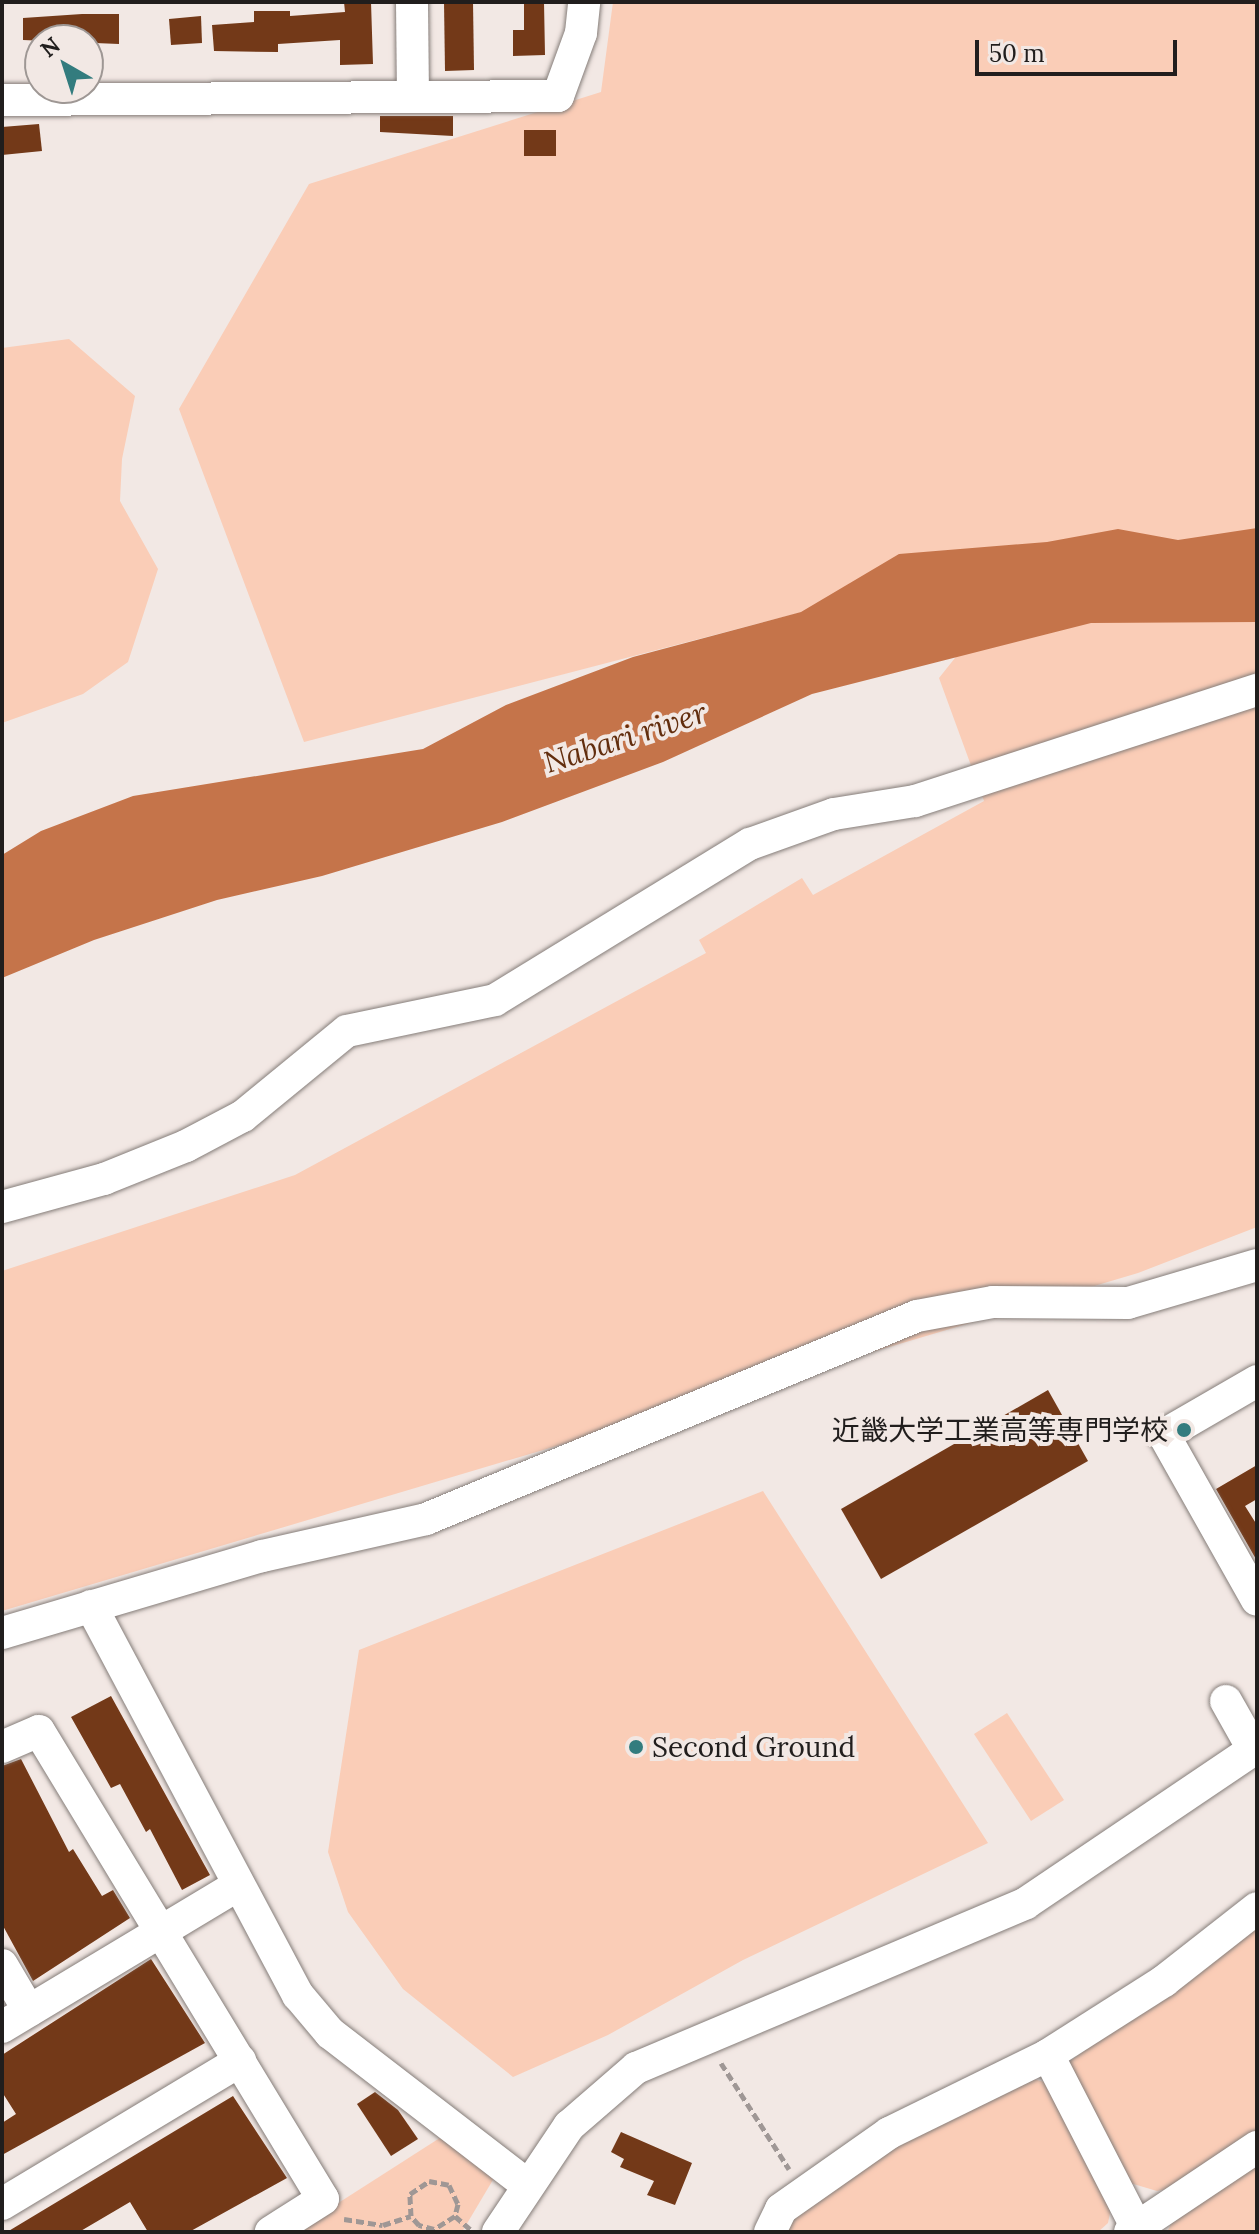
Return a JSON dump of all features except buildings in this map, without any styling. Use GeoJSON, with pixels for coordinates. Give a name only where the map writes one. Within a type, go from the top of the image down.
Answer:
{"type":"FeatureCollection","features":[{"type":"Feature","properties":{"kind":"street"},"geometry":{"type":"LineString","coordinates":[[412,2],[413,96]]}},
{"type":"Feature","properties":{"kind":"street"},"geometry":{"type":"LineString","coordinates":[[2,100],[558,96],[581,33],[584,2]]}},
{"type":"Feature","properties":{"kind":"street"},"geometry":{"type":"LineString","coordinates":[[2,1207],[104,1179],[186,1146],[243,1116],[347,1031],[495,1000],[750,844],[834,814],[915,801],[1257,690]]}},
{"type":"Feature","properties":{"kind":"street"},"geometry":{"type":"LineString","coordinates":[[2,1633],[262,1556],[426,1519],[917,1316],[993,1302],[1128,1303],[1257,1265]]}},
{"type":"Feature","properties":{"kind":"street"},"geometry":{"type":"LineString","coordinates":[[1257,1381],[1164,1435],[1257,1600]]}},
{"type":"Feature","properties":{"kind":"street"},"geometry":{"type":"LineString","coordinates":[[91,1606],[284,1973],[330,2033],[526,2184]]}},
{"type":"Feature","properties":{"kind":"street"},"geometry":{"type":"LineString","coordinates":[[498,2232],[526,2184],[569,2126],[636,2068],[1026,1903],[1255,1748],[1226,1701]]}},
{"type":"Feature","properties":{"kind":"street"},"geometry":{"type":"LineString","coordinates":[[2,1747],[39,1731],[323,2199],[271,2232]]}},
{"type":"Feature","properties":{"kind":"street"},"geometry":{"type":"LineString","coordinates":[[2,1965],[16,2019],[238,1885]]}},
{"type":"Feature","properties":{"kind":"street"},"geometry":{"type":"LineString","coordinates":[[770,2232],[781,2209],[803,2190],[889,2133],[1048,2055],[1164,1981],[1257,1908]]}},
{"type":"Feature","properties":{"kind":"street"},"geometry":{"type":"LineString","coordinates":[[1048,2055],[1135,2230],[1257,2147]]}},
{"type":"Feature","properties":{"kind":"street"},"geometry":{"type":"LineString","coordinates":[[2,2204],[240,2061]]}},
{"type":"Feature","properties":{"kind":"path"},"geometry":{"type":"LineString","coordinates":[[717,2055],[803,2190]]}},
{"type":"Feature","properties":{"kind":"path"},"geometry":{"type":"LineString","coordinates":[[411,2216],[410,2194],[429,2181],[440,2181],[455,2193],[455,2216],[474,2232]]}},
{"type":"Feature","properties":{"kind":"path"},"geometry":{"type":"LineString","coordinates":[[323,2199],[347,2221],[383,2225],[411,2216],[434,2229],[455,2216]]}},
{"type":"Feature","properties":{"kind":"shaded area"},"geometry":{"type":"Polygon","coordinates":[[[613,2],[1257,2],[1257,1227],[1138,1273],[2,1611],[2,1271],[295,1175],[706,953],[699,940],[802,878],[813,895],[984,801],[939,678],[1046,544],[1006,559],[304,742],[179,409],[309,184],[601,92],[613,2]]]}},
{"type":"Feature","properties":{"kind":"shaded area"},"geometry":{"type":"Polygon","coordinates":[[[69,339],[135,396],[122,459],[120,501],[158,569],[128,662],[83,694],[2,723],[2,348],[69,339]]]}},
{"type":"Feature","properties":{"kind":"shaded area","name":"Second Ground"},"geometry":{"type":"Polygon","coordinates":[[[763,1491],[988,1843],[743,1960],[608,2035],[513,2077],[403,1989],[348,1912],[328,1852],[359,1650],[763,1491]]]}},
{"type":"Feature","properties":{"kind":"shaded area"},"geometry":{"type":"Polygon","coordinates":[[[1007,1713],[1064,1800],[1031,1821],[974,1734],[1007,1713]]]}},
{"type":"Feature","properties":{"kind":"shaded area"},"geometry":{"type":"Polygon","coordinates":[[[1257,1923],[1257,2133],[1168,2189],[1157,2191],[1130,2183],[1069,2062],[1257,1923]]]}},
{"type":"Feature","properties":{"kind":"shaded area"},"geometry":{"type":"Polygon","coordinates":[[[1030,2078],[1048,2083],[1111,2208],[1108,2223],[1098,2232],[782,2232],[796,2208],[893,2143],[1030,2078]]]}},
{"type":"Feature","properties":{"kind":"shaded area"},"geometry":{"type":"Polygon","coordinates":[[[446,2134],[497,2173],[462,2232],[293,2232],[446,2134]]]}},
{"type":"Feature","properties":{"kind":"shaded area"},"geometry":{"type":"Polygon","coordinates":[[[1257,2162],[1257,2232],[1167,2232],[1174,2218],[1257,2162]]]}},
{"type":"Feature","properties":{"kind":"water","name":"Nabari river"},"geometry":{"type":"Polygon","coordinates":[[[1257,528],[1257,622],[1091,623],[812,694],[663,762],[502,822],[322,876],[217,900],[94,940],[2,978],[2,855],[41,831],[133,796],[423,749],[506,705],[633,657],[801,612],[899,554],[1047,542],[1118,529],[1178,540],[1257,528]]]}},
{"type":"Feature","properties":{"kind":"place","name":"近畿大学工業高等専門学校"},"geometry":{"type":"Point","coordinates":[1184,1430]}},
{"type":"Feature","properties":{"kind":"place","name":"Second Ground"},"geometry":{"type":"Point","coordinates":[636,1747]}}]}
